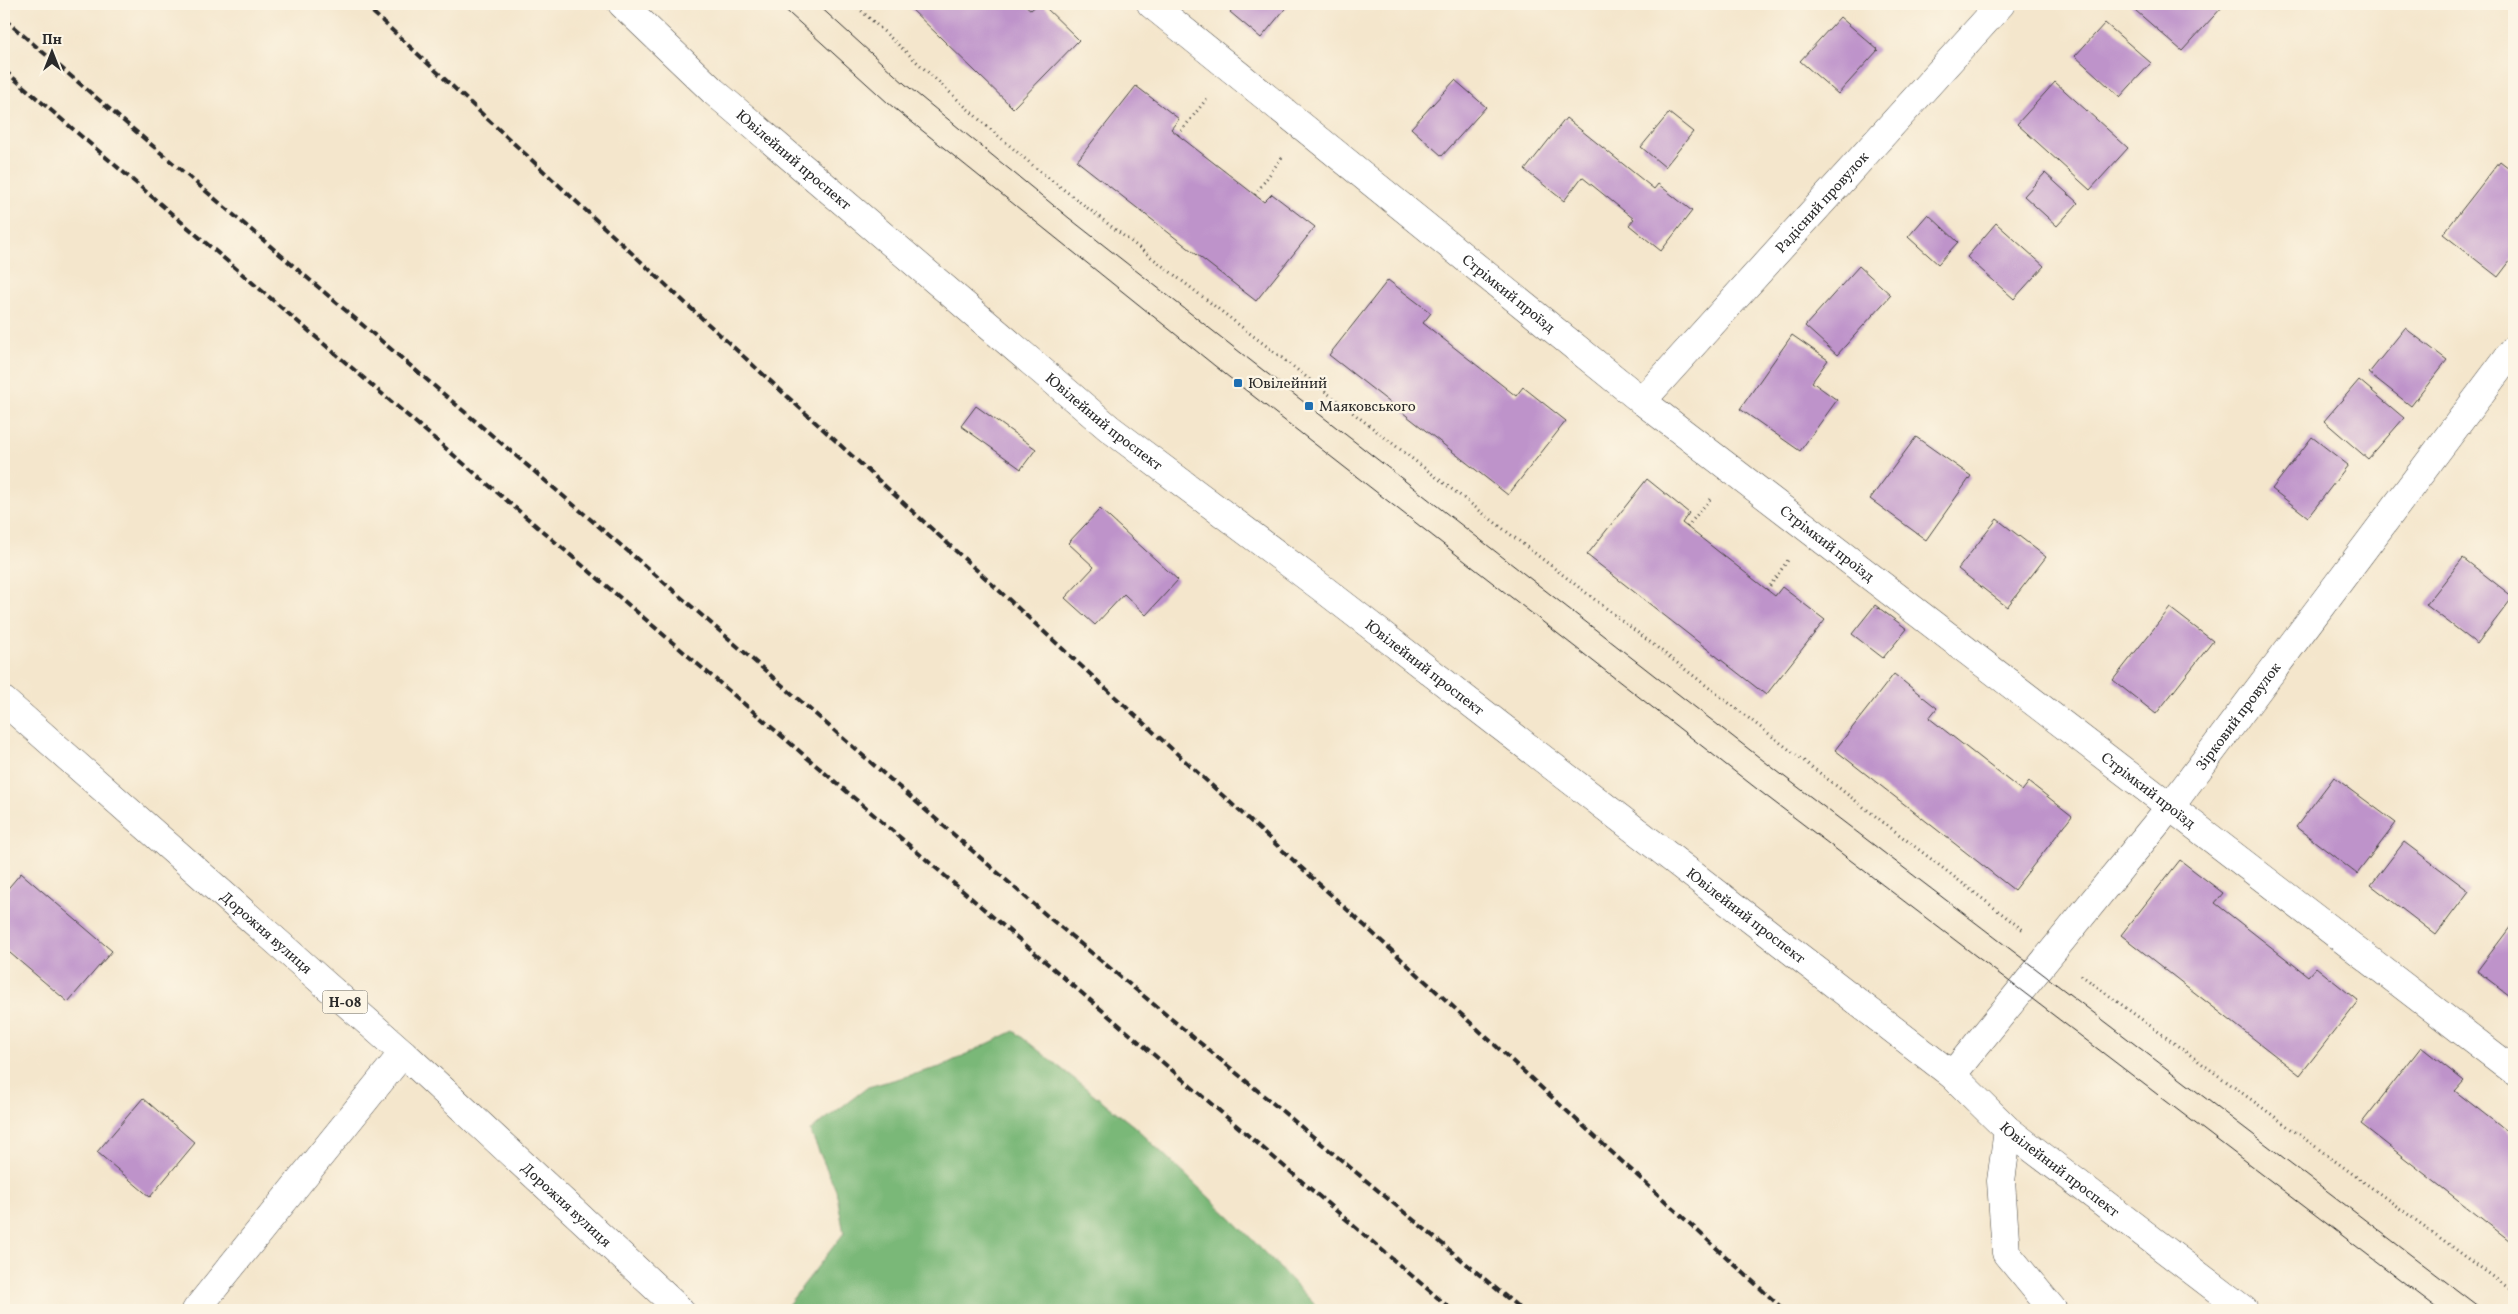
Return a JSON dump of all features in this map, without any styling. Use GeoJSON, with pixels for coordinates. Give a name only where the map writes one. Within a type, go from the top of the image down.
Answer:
{"type":"FeatureCollection","features":[{"type":"Feature","properties":{"kind":"street","name":"Ювілейний проспект"},"geometry":{"type":"LineString","coordinates":[[622,4],[713,90],[1109,428],[1330,594],[1952,1075],[2008,1130],[2244,1310]]}},
{"type":"Feature","properties":{"kind":"street","name":"Стрімкий проїзд"},"geometry":{"type":"LineString","coordinates":[[1151,4],[1642,401],[2514,1071]]}},
{"type":"Feature","properties":{"kind":"street","name":"Радісний провулок"},"geometry":{"type":"LineString","coordinates":[[1642,401],[2001,4]]}},
{"type":"Feature","properties":{"kind":"street","name":"Зірковий провулок"},"geometry":{"type":"LineString","coordinates":[[1952,1075],[2170,807],[2514,349]]}},
{"type":"Feature","properties":{"kind":"street","name":"Дорожня вулиця"},"geometry":{"type":"LineString","coordinates":[[4,701],[403,1053],[680,1310]]}},
{"type":"Feature","properties":{"kind":"street"},"geometry":{"type":"LineString","coordinates":[[196,1310],[403,1053]]}},
{"type":"Feature","properties":{"kind":"street"},"geometry":{"type":"LineString","coordinates":[[2008,1130],[2001,1181],[2006,1253],[2053,1310]]}},
{"type":"Feature","properties":{"kind":"path"},"geometry":{"type":"LineString","coordinates":[[854,4],[1036,169],[2052,953],[2514,1292]]}},
{"type":"Feature","properties":{"kind":"path"},"geometry":{"type":"LineString","coordinates":[[1178,135],[1231,68]]}},
{"type":"Feature","properties":{"kind":"path"},"geometry":{"type":"LineString","coordinates":[[1254,195],[1304,128]]}},
{"type":"Feature","properties":{"kind":"green space"},"geometry":{"type":"Polygon","coordinates":[[[1014,1031],[1135,1127],[1236,1223],[1320,1310],[784,1310],[844,1233],[836,1190],[810,1131],[868,1087],[940,1067],[1014,1031]]]}},
{"type":"Feature","properties":{"kind":"building"},"geometry":{"type":"Polygon","coordinates":[[[906,4],[1024,4],[1031,10],[1038,4],[1042,4],[1079,40],[1013,108],[906,4]]]}},
{"type":"Feature","properties":{"kind":"building"},"geometry":{"type":"Polygon","coordinates":[[[1237,4],[1289,4],[1261,38],[1230,12],[1237,4]]]}},
{"type":"Feature","properties":{"kind":"building"},"geometry":{"type":"Polygon","coordinates":[[[2128,4],[2222,4],[2224,5],[2182,51],[2128,4]]]}},
{"type":"Feature","properties":{"kind":"building"},"geometry":{"type":"Polygon","coordinates":[[[1840,17],[1878,50],[1838,94],[1800,61],[1840,17]]]}},
{"type":"Feature","properties":{"kind":"building"},"geometry":{"type":"Polygon","coordinates":[[[2105,23],[2151,63],[2120,97],[2075,56],[2105,23]]]}},
{"type":"Feature","properties":{"kind":"building"},"geometry":{"type":"Polygon","coordinates":[[[1455,80],[1486,107],[1442,156],[1411,128],[1455,80]]]}},
{"type":"Feature","properties":{"kind":"building"},"geometry":{"type":"Polygon","coordinates":[[[2055,82],[2128,148],[2090,190],[2017,124],[2055,82]]]}},
{"type":"Feature","properties":{"kind":"building"},"geometry":{"type":"Polygon","coordinates":[[[1136,86],[1179,119],[1171,129],[1178,135],[1264,202],[1272,194],[1315,227],[1256,301],[1077,161],[1136,86]]]}},
{"type":"Feature","properties":{"kind":"building"},"geometry":{"type":"Polygon","coordinates":[[[1669,113],[1693,132],[1665,167],[1641,147],[1669,113]]]}},
{"type":"Feature","properties":{"kind":"building"},"geometry":{"type":"Polygon","coordinates":[[[1566,118],[1654,189],[1658,184],[1692,211],[1661,251],[1629,225],[1634,219],[1582,177],[1564,201],[1525,170],[1566,118]]]}},
{"type":"Feature","properties":{"kind":"building"},"geometry":{"type":"Polygon","coordinates":[[[2500,161],[2514,172],[2514,256],[2498,277],[2443,234],[2500,161]]]}},
{"type":"Feature","properties":{"kind":"building"},"geometry":{"type":"Polygon","coordinates":[[[2045,173],[2078,203],[2057,226],[2024,196],[2045,173]]]}},
{"type":"Feature","properties":{"kind":"building"},"geometry":{"type":"Polygon","coordinates":[[[1928,214],[1958,242],[1938,264],[1908,237],[1928,214]]]}},
{"type":"Feature","properties":{"kind":"building"},"geometry":{"type":"Polygon","coordinates":[[[1996,223],[2044,266],[2014,299],[1967,257],[1996,223]]]}},
{"type":"Feature","properties":{"kind":"building"},"geometry":{"type":"Polygon","coordinates":[[[1859,266],[1891,295],[1837,355],[1805,326],[1859,266]]]}},
{"type":"Feature","properties":{"kind":"building"},"geometry":{"type":"Polygon","coordinates":[[[1388,280],[1431,313],[1423,323],[1516,396],[1523,387],[1566,421],[1508,495],[1329,355],[1388,280]]]}},
{"type":"Feature","properties":{"kind":"building"},"geometry":{"type":"Polygon","coordinates":[[[2405,328],[2447,360],[2411,406],[2369,373],[2405,328]]]}},
{"type":"Feature","properties":{"kind":"building"},"geometry":{"type":"Polygon","coordinates":[[[1792,335],[1828,360],[1812,382],[1837,400],[1800,451],[1740,409],[1792,335]]]}},
{"type":"Feature","properties":{"kind":"building"},"geometry":{"type":"Polygon","coordinates":[[[2359,380],[2404,418],[2368,459],[2324,421],[2359,380]]]}},
{"type":"Feature","properties":{"kind":"building"},"geometry":{"type":"Polygon","coordinates":[[[976,406],[1036,449],[1021,469],[961,426],[976,406]]]}},
{"type":"Feature","properties":{"kind":"building"},"geometry":{"type":"Polygon","coordinates":[[[1916,437],[1971,476],[1926,540],[1870,499],[1916,437]]]}},
{"type":"Feature","properties":{"kind":"building"},"geometry":{"type":"Polygon","coordinates":[[[2312,437],[2348,465],[2308,517],[2272,489],[2312,437]]]}},
{"type":"Feature","properties":{"kind":"building"},"geometry":{"type":"Polygon","coordinates":[[[1647,479],[1689,513],[1682,523],[1775,596],[1782,587],[1825,620],[1766,695],[1587,555],[1647,479]]]}},
{"type":"Feature","properties":{"kind":"building"},"geometry":{"type":"Polygon","coordinates":[[[1100,509],[1178,580],[1146,615],[1124,594],[1095,625],[1065,598],[1094,567],[1068,543],[1100,509]]]}},
{"type":"Feature","properties":{"kind":"building"},"geometry":{"type":"Polygon","coordinates":[[[1997,519],[2046,557],[2007,607],[1958,569],[1997,519]]]}},
{"type":"Feature","properties":{"kind":"building"},"geometry":{"type":"Polygon","coordinates":[[[2463,558],[2513,597],[2477,644],[2426,605],[2463,558]]]}},
{"type":"Feature","properties":{"kind":"building"},"geometry":{"type":"Polygon","coordinates":[[[1875,605],[1907,629],[1883,658],[1852,634],[1875,605]]]}},
{"type":"Feature","properties":{"kind":"building"},"geometry":{"type":"Polygon","coordinates":[[[2170,608],[2213,641],[2156,714],[2113,680],[2170,608]]]}},
{"type":"Feature","properties":{"kind":"building"},"geometry":{"type":"Polygon","coordinates":[[[1894,674],[1937,708],[1929,718],[2022,791],[2029,782],[2072,816],[2014,890],[1835,750],[1894,674]]]}},
{"type":"Feature","properties":{"kind":"building"},"geometry":{"type":"Polygon","coordinates":[[[2334,777],[2396,823],[2357,874],[2296,827],[2334,777]]]}},
{"type":"Feature","properties":{"kind":"building"},"geometry":{"type":"Polygon","coordinates":[[[2404,842],[2469,891],[2436,935],[2371,885],[2404,842]]]}},
{"type":"Feature","properties":{"kind":"building"},"geometry":{"type":"Polygon","coordinates":[[[2180,860],[2223,893],[2215,903],[2308,976],[2316,967],[2358,1001],[2300,1075],[2121,935],[2180,860]]]}},
{"type":"Feature","properties":{"kind":"building"},"geometry":{"type":"Polygon","coordinates":[[[21,873],[112,951],[68,1002],[4,948],[4,893],[21,873]]]}},
{"type":"Feature","properties":{"kind":"building"},"geometry":{"type":"Polygon","coordinates":[[[2514,922],[2514,999],[2477,971],[2514,922]]]}},
{"type":"Feature","properties":{"kind":"building"},"geometry":{"type":"Polygon","coordinates":[[[2421,1047],[2464,1081],[2455,1091],[2514,1137],[2514,1244],[2361,1124],[2421,1047]]]}},
{"type":"Feature","properties":{"kind":"building"},"geometry":{"type":"Polygon","coordinates":[[[143,1098],[195,1143],[150,1197],[97,1152],[143,1098]]]}},
{"type":"Feature","properties":{"kind":"tram line"},"geometry":{"type":"LineString","coordinates":[[779,4],[888,103],[1225,374],[1757,789],[2440,1310]]}},
{"type":"Feature","properties":{"kind":"tram line"},"geometry":{"type":"LineString","coordinates":[[817,4],[905,84],[1069,218],[1241,353],[1773,768],[2483,1310]]}},
{"type":"Feature","properties":{"kind":"railway"},"geometry":{"type":"LineString","coordinates":[[364,4],[694,311],[1784,1310]]}},
{"type":"Feature","properties":{"kind":"railway"},"geometry":{"type":"LineString","coordinates":[[4,19],[637,559],[1052,920],[1522,1310]]}},
{"type":"Feature","properties":{"kind":"railway"},"geometry":{"type":"LineString","coordinates":[[4,70],[1452,1310]]}},
{"type":"Feature","properties":{"kind":"place","name":"Ювілейний"},"geometry":{"type":"Point","coordinates":[1238,383]}},
{"type":"Feature","properties":{"kind":"place","name":"Маяковського"},"geometry":{"type":"Point","coordinates":[1309,406]}}]}
